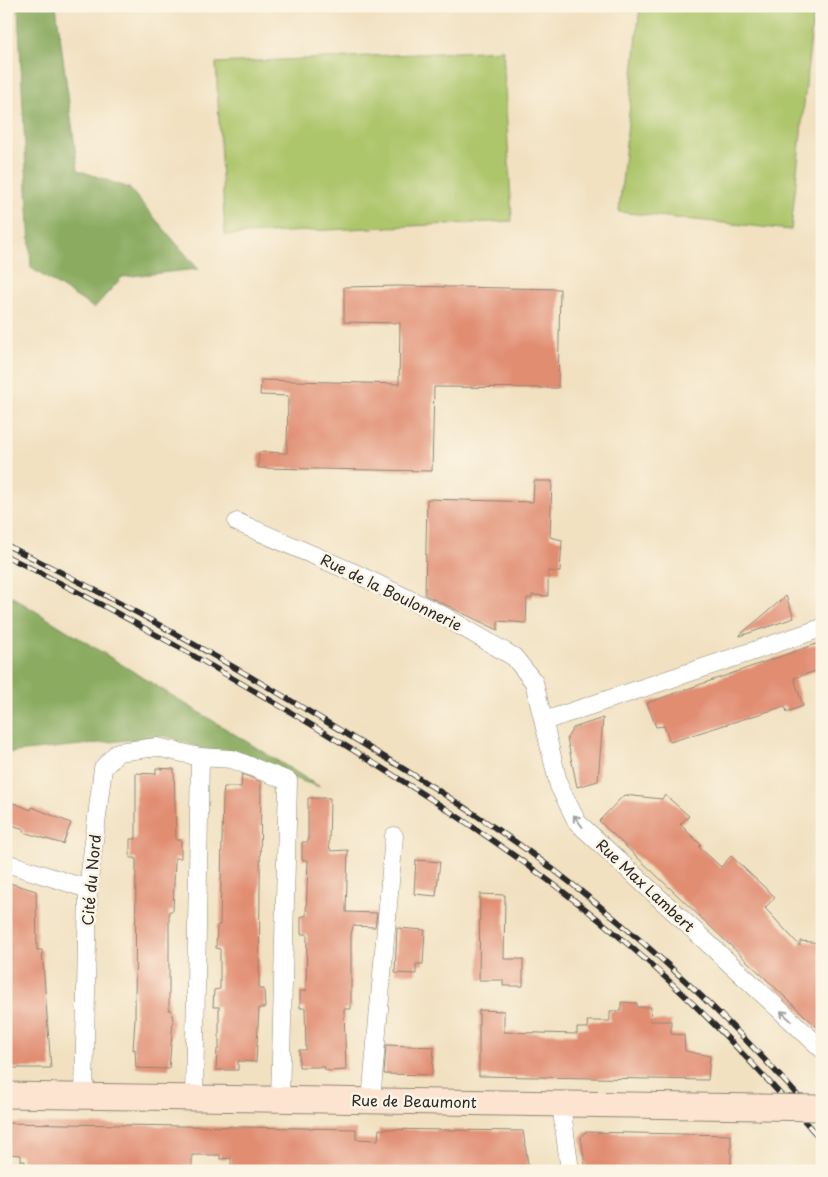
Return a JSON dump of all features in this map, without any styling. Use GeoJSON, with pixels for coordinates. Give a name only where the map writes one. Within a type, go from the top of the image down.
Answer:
{"type":"FeatureCollection","features":[{"type":"Feature","properties":{"kind":"main road","name":"Rue de Beaumont"},"geometry":{"type":"LineString","coordinates":[[6,1095],[822,1108]]}},
{"type":"Feature","properties":{"kind":"street","name":"Rue de la Boulonnerie"},"geometry":{"type":"LineString","coordinates":[[237,522],[359,575],[442,615],[514,657],[534,682]]}},
{"type":"Feature","properties":{"kind":"street"},"geometry":{"type":"LineString","coordinates":[[544,721],[822,628]]}},
{"type":"Feature","properties":{"kind":"street","name":"Rue Max Lambert"},"geometry":{"type":"LineString","coordinates":[[534,682],[559,786],[577,822],[822,1049]]}},
{"type":"Feature","properties":{"kind":"street","name":"Cité du Nord"},"geometry":{"type":"LineString","coordinates":[[84,1096],[88,889],[104,768],[118,752],[157,747],[200,757],[232,760],[288,781],[280,1100]]}},
{"type":"Feature","properties":{"kind":"street"},"geometry":{"type":"LineString","coordinates":[[194,1098],[200,757]]}},
{"type":"Feature","properties":{"kind":"street"},"geometry":{"type":"LineString","coordinates":[[371,1101],[394,836]]}},
{"type":"Feature","properties":{"kind":"street"},"geometry":{"type":"LineString","coordinates":[[6,862],[88,889]]}},
{"type":"Feature","properties":{"kind":"street"},"geometry":{"type":"LineString","coordinates":[[561,1104],[570,1171]]}},
{"type":"Feature","properties":{"kind":"green space"},"geometry":{"type":"Polygon","coordinates":[[[18,6],[56,6],[78,170],[129,188],[198,269],[122,277],[94,308],[31,268],[18,6]]]}},
{"type":"Feature","properties":{"kind":"green space"},"geometry":{"type":"Polygon","coordinates":[[[640,6],[814,6],[791,230],[619,212],[640,6]]]}},
{"type":"Feature","properties":{"kind":"green space"},"geometry":{"type":"Polygon","coordinates":[[[503,50],[512,221],[225,235],[216,63],[503,50]]]}},
{"type":"Feature","properties":{"kind":"green space"},"geometry":{"type":"Polygon","coordinates":[[[6,593],[320,787],[165,736],[6,753],[6,593]]]}},
{"type":"Feature","properties":{"kind":"building"},"geometry":{"type":"Polygon","coordinates":[[[400,286],[560,289],[558,388],[434,387],[432,471],[258,468],[259,452],[287,453],[288,396],[260,395],[261,380],[399,384],[400,323],[344,322],[344,287],[400,286]]]}},
{"type":"Feature","properties":{"kind":"building"},"geometry":{"type":"Polygon","coordinates":[[[534,481],[552,481],[550,537],[562,540],[560,572],[548,571],[548,596],[532,595],[532,598],[527,598],[526,623],[498,621],[498,630],[425,595],[427,499],[533,502],[534,481]]]}},
{"type":"Feature","properties":{"kind":"building"},"geometry":{"type":"Polygon","coordinates":[[[786,596],[794,618],[740,636],[740,635],[786,596]]]}},
{"type":"Feature","properties":{"kind":"building"},"geometry":{"type":"Polygon","coordinates":[[[822,642],[822,669],[794,678],[803,706],[787,712],[785,706],[670,742],[664,726],[656,727],[647,703],[822,642]]]}},
{"type":"Feature","properties":{"kind":"building"},"geometry":{"type":"Polygon","coordinates":[[[603,718],[598,781],[577,787],[567,738],[573,728],[603,718]]]}},
{"type":"Feature","properties":{"kind":"building"},"geometry":{"type":"Polygon","coordinates":[[[156,768],[174,769],[176,840],[181,840],[181,858],[175,858],[173,911],[169,911],[169,1010],[171,1010],[173,1021],[169,1069],[136,1068],[135,1049],[133,1050],[135,1020],[136,858],[130,858],[130,839],[136,839],[136,773],[156,774],[156,768]]]}},
{"type":"Feature","properties":{"kind":"building"},"geometry":{"type":"Polygon","coordinates":[[[242,774],[261,782],[259,989],[264,989],[265,1008],[259,1008],[256,1062],[238,1061],[238,1070],[216,1070],[217,1049],[219,1049],[219,1007],[213,1007],[214,990],[220,989],[220,949],[216,948],[217,925],[220,925],[223,797],[224,787],[241,787],[242,774]]]}},
{"type":"Feature","properties":{"kind":"building"},"geometry":{"type":"Polygon","coordinates":[[[624,795],[662,799],[665,795],[689,816],[680,824],[701,845],[699,847],[721,867],[731,856],[775,897],[765,908],[800,946],[800,941],[822,943],[822,953],[819,956],[822,960],[822,1032],[599,821],[624,795]]]}},
{"type":"Feature","properties":{"kind":"building"},"geometry":{"type":"Polygon","coordinates":[[[308,798],[330,798],[329,846],[331,851],[348,850],[346,912],[377,913],[375,927],[353,926],[351,935],[351,1009],[344,1009],[346,1070],[330,1071],[325,1070],[325,1067],[299,1067],[299,1050],[306,1050],[305,1008],[300,1008],[300,991],[306,991],[307,934],[301,934],[301,916],[306,916],[308,860],[302,860],[302,842],[308,842],[308,798]]]}},
{"type":"Feature","properties":{"kind":"building"},"geometry":{"type":"Polygon","coordinates":[[[11,802],[31,810],[32,807],[71,823],[63,844],[23,832],[24,829],[6,823],[11,802]]]}},
{"type":"Feature","properties":{"kind":"building"},"geometry":{"type":"Polygon","coordinates":[[[416,860],[440,862],[436,896],[414,894],[416,860]]]}},
{"type":"Feature","properties":{"kind":"building"},"geometry":{"type":"Polygon","coordinates":[[[6,882],[36,891],[37,950],[42,950],[51,1068],[6,1068],[6,882]]]}},
{"type":"Feature","properties":{"kind":"building"},"geometry":{"type":"Polygon","coordinates":[[[480,894],[505,895],[504,959],[523,959],[523,986],[503,986],[503,980],[479,980],[480,894]]]}},
{"type":"Feature","properties":{"kind":"building"},"geometry":{"type":"Polygon","coordinates":[[[397,928],[425,930],[423,964],[416,964],[416,974],[395,973],[397,928]]]}},
{"type":"Feature","properties":{"kind":"building"},"geometry":{"type":"Polygon","coordinates":[[[621,1002],[637,1003],[637,1007],[651,1007],[650,1021],[671,1021],[671,1034],[684,1035],[685,1051],[710,1056],[708,1080],[479,1076],[479,1010],[504,1011],[504,1032],[577,1034],[577,1028],[588,1028],[587,1021],[610,1021],[610,1011],[621,1011],[621,1002]]]}},
{"type":"Feature","properties":{"kind":"building"},"geometry":{"type":"Polygon","coordinates":[[[386,1045],[434,1047],[432,1075],[384,1074],[386,1045]]]}},
{"type":"Feature","properties":{"kind":"building"},"geometry":{"type":"Polygon","coordinates":[[[6,1123],[356,1129],[356,1139],[378,1140],[379,1129],[523,1131],[529,1171],[241,1171],[231,1170],[231,1158],[220,1159],[220,1155],[192,1155],[192,1171],[24,1171],[25,1161],[21,1161],[21,1155],[6,1154],[6,1123]]]}},
{"type":"Feature","properties":{"kind":"building"},"geometry":{"type":"Polygon","coordinates":[[[585,1132],[731,1135],[731,1171],[586,1171],[581,1137],[585,1132]]]}},
{"type":"Feature","properties":{"kind":"railway"},"geometry":{"type":"LineString","coordinates":[[6,545],[114,600],[255,679],[357,740],[490,824],[554,870],[661,958],[760,1054],[822,1123]]}},
{"type":"Feature","properties":{"kind":"railway"},"geometry":{"type":"LineString","coordinates":[[6,556],[148,630],[287,710],[420,792],[506,850],[590,913],[681,992],[730,1040],[822,1141]]}}]}
